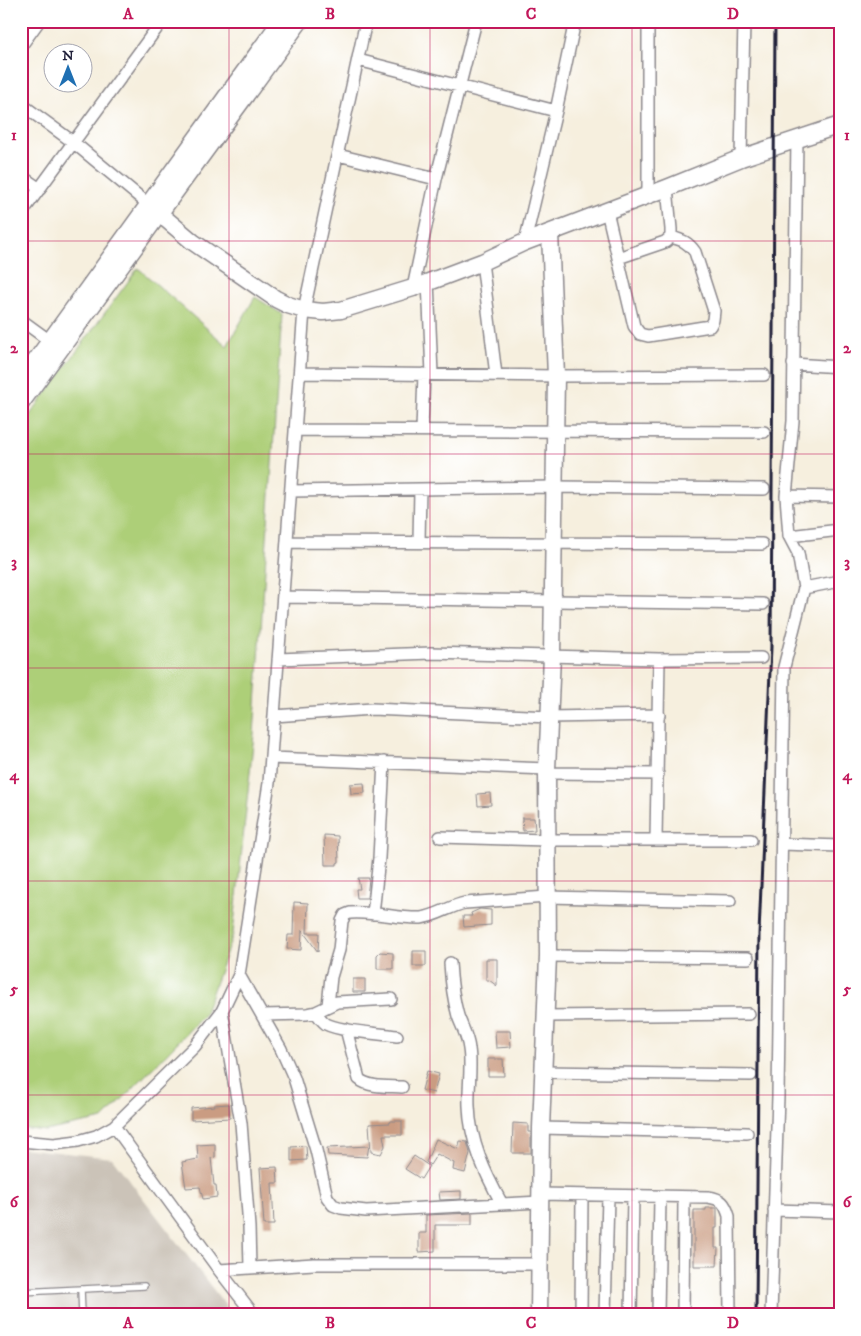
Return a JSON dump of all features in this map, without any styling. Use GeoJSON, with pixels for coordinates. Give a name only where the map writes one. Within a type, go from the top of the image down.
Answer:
{"type":"FeatureCollection","features":[{"type":"Feature","properties":{"kind":"street"},"geometry":{"type":"LineString","coordinates":[[21,46],[39,21]]}},
{"type":"Feature","properties":{"kind":"street"},"geometry":{"type":"LineString","coordinates":[[21,214],[162,21]]}},
{"type":"Feature","properties":{"kind":"street"},"geometry":{"type":"LineString","coordinates":[[21,404],[57,345],[280,26],[300,21]]}},
{"type":"Feature","properties":{"kind":"street"},"geometry":{"type":"LineString","coordinates":[[21,1141],[54,1144],[78,1141],[96,1136],[114,1126],[195,1046],[222,1011],[239,975],[269,783],[304,310],[366,21]]}},
{"type":"Feature","properties":{"kind":"street"},"geometry":{"type":"LineString","coordinates":[[422,430],[428,374],[420,284],[436,179],[476,21]]}},
{"type":"Feature","properties":{"kind":"street"},"geometry":{"type":"LineString","coordinates":[[525,242],[575,21]]}},
{"type":"Feature","properties":{"kind":"street"},"geometry":{"type":"LineString","coordinates":[[648,21],[648,196]]}},
{"type":"Feature","properties":{"kind":"street"},"geometry":{"type":"LineString","coordinates":[[741,158],[744,21]]}},
{"type":"Feature","properties":{"kind":"street"},"geometry":{"type":"LineString","coordinates":[[358,60],[556,111]]}},
{"type":"Feature","properties":{"kind":"street"},"geometry":{"type":"LineString","coordinates":[[21,104],[73,142],[193,242],[276,299],[304,310],[323,312],[341,310],[482,262],[525,242],[648,196],[741,158],[840,125]]}},
{"type":"Feature","properties":{"kind":"street"},"geometry":{"type":"LineString","coordinates":[[770,1315],[778,1086],[784,667],[804,588],[798,553],[789,536],[786,496],[793,421],[797,139]]}},
{"type":"Feature","properties":{"kind":"street"},"geometry":{"type":"LineString","coordinates":[[338,155],[436,179]]}},
{"type":"Feature","properties":{"kind":"street"},"geometry":{"type":"LineString","coordinates":[[21,176],[40,189]]}},
{"type":"Feature","properties":{"kind":"street"},"geometry":{"type":"LineString","coordinates":[[618,258],[665,242],[671,237],[672,229],[667,188]]}},
{"type":"Feature","properties":{"kind":"street"},"geometry":{"type":"LineString","coordinates":[[607,211],[634,326],[640,334],[648,336],[710,326],[713,320],[714,311],[695,252],[684,240],[671,237]]}},
{"type":"Feature","properties":{"kind":"street"},"geometry":{"type":"LineString","coordinates":[[539,1315],[541,1128],[548,956],[546,840],[552,656],[552,542],[556,376],[550,233]]}},
{"type":"Feature","properties":{"kind":"street"},"geometry":{"type":"LineString","coordinates":[[482,262],[496,375]]}},
{"type":"Feature","properties":{"kind":"street"},"geometry":{"type":"LineString","coordinates":[[21,320],[57,345]]}},
{"type":"Feature","properties":{"kind":"street"},"geometry":{"type":"LineString","coordinates":[[21,381],[57,345]]}},
{"type":"Feature","properties":{"kind":"street"},"geometry":{"type":"LineString","coordinates":[[793,364],[840,367]]}},
{"type":"Feature","properties":{"kind":"street"},"geometry":{"type":"LineString","coordinates":[[300,373],[556,376],[764,374]]}},
{"type":"Feature","properties":{"kind":"street"},"geometry":{"type":"LineString","coordinates":[[295,430],[764,432]]}},
{"type":"Feature","properties":{"kind":"street"},"geometry":{"type":"LineString","coordinates":[[291,491],[554,487],[764,489]]}},
{"type":"Feature","properties":{"kind":"street"},"geometry":{"type":"LineString","coordinates":[[419,542],[420,489]]}},
{"type":"Feature","properties":{"kind":"street"},"geometry":{"type":"LineString","coordinates":[[786,496],[840,497]]}},
{"type":"Feature","properties":{"kind":"street"},"geometry":{"type":"LineString","coordinates":[[789,536],[840,530]]}},
{"type":"Feature","properties":{"kind":"street"},"geometry":{"type":"LineString","coordinates":[[287,542],[762,544]]}},
{"type":"Feature","properties":{"kind":"street"},"geometry":{"type":"LineString","coordinates":[[804,588],[840,581]]}},
{"type":"Feature","properties":{"kind":"street"},"geometry":{"type":"LineString","coordinates":[[283,597],[763,604]]}},
{"type":"Feature","properties":{"kind":"street"},"geometry":{"type":"LineString","coordinates":[[278,659],[431,653],[659,659],[761,658]]}},
{"type":"Feature","properties":{"kind":"street"},"geometry":{"type":"LineString","coordinates":[[656,840],[659,659]]}},
{"type":"Feature","properties":{"kind":"street"},"geometry":{"type":"LineString","coordinates":[[274,716],[372,709],[549,717],[659,715]]}},
{"type":"Feature","properties":{"kind":"street"},"geometry":{"type":"LineString","coordinates":[[271,758],[547,771],[658,774]]}},
{"type":"Feature","properties":{"kind":"street"},"geometry":{"type":"LineString","coordinates":[[372,914],[379,858],[384,762]]}},
{"type":"Feature","properties":{"kind":"street"},"geometry":{"type":"LineString","coordinates":[[440,837],[546,840],[751,840]]}},
{"type":"Feature","properties":{"kind":"street"},"geometry":{"type":"LineString","coordinates":[[782,844],[840,846]]}},
{"type":"Feature","properties":{"kind":"street"},"geometry":{"type":"LineString","coordinates":[[328,1005],[331,977],[339,950],[342,921],[345,915],[357,913],[421,918],[435,915],[455,905],[466,903],[547,897],[730,901]]}},
{"type":"Feature","properties":{"kind":"street"},"geometry":{"type":"LineString","coordinates":[[548,956],[748,958]]}},
{"type":"Feature","properties":{"kind":"street"},"geometry":{"type":"LineString","coordinates":[[450,963],[455,1002],[469,1047],[469,1108],[471,1128],[481,1161],[502,1204]]}},
{"type":"Feature","properties":{"kind":"street"},"geometry":{"type":"LineString","coordinates":[[239,975],[263,1015],[294,1078],[316,1150],[327,1197],[333,1204],[341,1208],[366,1211],[502,1204],[540,1198],[582,1195],[708,1197],[720,1199],[726,1205],[730,1230],[730,1315]]}},
{"type":"Feature","properties":{"kind":"street"},"geometry":{"type":"LineString","coordinates":[[263,1015],[316,1012],[337,1002],[391,998]]}},
{"type":"Feature","properties":{"kind":"street"},"geometry":{"type":"LineString","coordinates":[[222,1011],[241,1123],[249,1227],[250,1268]]}},
{"type":"Feature","properties":{"kind":"street"},"geometry":{"type":"LineString","coordinates":[[316,1012],[322,1021],[327,1024],[346,1029],[397,1036]]}},
{"type":"Feature","properties":{"kind":"street"},"geometry":{"type":"LineString","coordinates":[[545,1016],[748,1014]]}},
{"type":"Feature","properties":{"kind":"street"},"geometry":{"type":"LineString","coordinates":[[346,1029],[359,1079],[369,1084],[402,1087]]}},
{"type":"Feature","properties":{"kind":"street"},"geometry":{"type":"LineString","coordinates":[[543,1072],[751,1074]]}},
{"type":"Feature","properties":{"kind":"street"},"geometry":{"type":"LineString","coordinates":[[114,1126],[254,1315]]}},
{"type":"Feature","properties":{"kind":"street"},"geometry":{"type":"LineString","coordinates":[[541,1128],[747,1132]]}},
{"type":"Feature","properties":{"kind":"street"},"geometry":{"type":"LineString","coordinates":[[581,1315],[582,1195]]}},
{"type":"Feature","properties":{"kind":"street"},"geometry":{"type":"LineString","coordinates":[[605,1315],[608,1196]]}},
{"type":"Feature","properties":{"kind":"street"},"geometry":{"type":"LineString","coordinates":[[631,1315],[633,1196]]}},
{"type":"Feature","properties":{"kind":"street"},"geometry":{"type":"LineString","coordinates":[[658,1315],[660,1196]]}},
{"type":"Feature","properties":{"kind":"street"},"geometry":{"type":"LineString","coordinates":[[683,1315],[684,1197]]}},
{"type":"Feature","properties":{"kind":"street"},"geometry":{"type":"LineString","coordinates":[[774,1210],[840,1212]]}},
{"type":"Feature","properties":{"kind":"street"},"geometry":{"type":"LineString","coordinates":[[219,1270],[314,1264],[540,1264]]}},
{"type":"Feature","properties":{"kind":"lane"},"geometry":{"type":"LineString","coordinates":[[21,1292],[144,1286]]}},
{"type":"Feature","properties":{"kind":"lane"},"geometry":{"type":"LineString","coordinates":[[81,1289],[82,1315]]}},
{"type":"Feature","properties":{"kind":"shaded area"},"geometry":{"type":"Polygon","coordinates":[[[21,1148],[112,1158],[233,1315],[21,1315],[21,1148]]]}},
{"type":"Feature","properties":{"kind":"green space"},"geometry":{"type":"Polygon","coordinates":[[[138,268],[227,346],[255,297],[282,314],[254,734],[233,934],[204,1015],[103,1119],[45,1131],[21,1128],[21,427],[138,268]]]}},
{"type":"Feature","properties":{"kind":"building"},"geometry":{"type":"Polygon","coordinates":[[[364,783],[365,793],[351,794],[350,784],[364,783]]]}},
{"type":"Feature","properties":{"kind":"building"},"geometry":{"type":"Polygon","coordinates":[[[490,793],[491,805],[478,806],[477,794],[490,793]]]}},
{"type":"Feature","properties":{"kind":"building"},"geometry":{"type":"Polygon","coordinates":[[[522,818],[534,818],[535,830],[523,831],[522,818]]]}},
{"type":"Feature","properties":{"kind":"building"},"geometry":{"type":"Polygon","coordinates":[[[324,835],[338,836],[339,862],[337,865],[325,865],[324,835]]]}},
{"type":"Feature","properties":{"kind":"building"},"geometry":{"type":"Polygon","coordinates":[[[358,878],[369,878],[367,898],[357,898],[356,889],[360,889],[358,878]]]}},
{"type":"Feature","properties":{"kind":"building"},"geometry":{"type":"Polygon","coordinates":[[[294,902],[308,903],[307,933],[319,933],[318,952],[302,930],[301,950],[287,949],[288,935],[293,935],[294,902]]]}},
{"type":"Feature","properties":{"kind":"building"},"geometry":{"type":"Polygon","coordinates":[[[480,909],[491,910],[491,925],[464,927],[463,916],[472,916],[471,913],[480,909]]]}},
{"type":"Feature","properties":{"kind":"building"},"geometry":{"type":"Polygon","coordinates":[[[413,951],[426,951],[426,966],[413,966],[413,951]]]}},
{"type":"Feature","properties":{"kind":"building"},"geometry":{"type":"Polygon","coordinates":[[[380,952],[393,953],[393,969],[377,969],[377,955],[380,952]]]}},
{"type":"Feature","properties":{"kind":"building"},"geometry":{"type":"Polygon","coordinates":[[[486,959],[497,959],[497,986],[486,980],[486,959]]]}},
{"type":"Feature","properties":{"kind":"building"},"geometry":{"type":"Polygon","coordinates":[[[353,979],[365,979],[365,992],[353,992],[353,979]]]}},
{"type":"Feature","properties":{"kind":"building"},"geometry":{"type":"Polygon","coordinates":[[[495,1031],[510,1031],[511,1047],[496,1048],[495,1031]]]}},
{"type":"Feature","properties":{"kind":"building"},"geometry":{"type":"Polygon","coordinates":[[[488,1059],[503,1059],[504,1076],[488,1076],[488,1059]]]}},
{"type":"Feature","properties":{"kind":"building"},"geometry":{"type":"Polygon","coordinates":[[[427,1071],[439,1074],[434,1093],[422,1090],[427,1071]]]}},
{"type":"Feature","properties":{"kind":"building"},"geometry":{"type":"Polygon","coordinates":[[[229,1104],[230,1118],[191,1120],[191,1108],[229,1104]]]}},
{"type":"Feature","properties":{"kind":"building"},"geometry":{"type":"Polygon","coordinates":[[[390,1121],[402,1121],[402,1135],[383,1135],[385,1146],[381,1154],[371,1152],[369,1124],[390,1123],[390,1121]]]}},
{"type":"Feature","properties":{"kind":"building"},"geometry":{"type":"Polygon","coordinates":[[[513,1123],[528,1124],[528,1132],[531,1132],[531,1153],[512,1153],[513,1123]]]}},
{"type":"Feature","properties":{"kind":"building"},"geometry":{"type":"Polygon","coordinates":[[[436,1139],[458,1149],[460,1141],[467,1142],[470,1153],[465,1173],[453,1170],[454,1163],[437,1154],[430,1165],[426,1162],[436,1139]]]}},
{"type":"Feature","properties":{"kind":"building"},"geometry":{"type":"Polygon","coordinates":[[[215,1144],[215,1157],[211,1158],[217,1197],[203,1199],[200,1187],[186,1188],[182,1162],[198,1159],[197,1145],[215,1144]]]}},
{"type":"Feature","properties":{"kind":"building"},"geometry":{"type":"Polygon","coordinates":[[[306,1146],[307,1160],[291,1161],[291,1147],[306,1146]]]}},
{"type":"Feature","properties":{"kind":"building"},"geometry":{"type":"Polygon","coordinates":[[[369,1146],[367,1157],[328,1155],[327,1148],[369,1146]]]}},
{"type":"Feature","properties":{"kind":"building"},"geometry":{"type":"Polygon","coordinates":[[[414,1156],[429,1166],[421,1179],[405,1169],[414,1156]]]}},
{"type":"Feature","properties":{"kind":"building"},"geometry":{"type":"Polygon","coordinates":[[[277,1167],[278,1183],[272,1183],[274,1225],[264,1225],[260,1168],[277,1167]]]}},
{"type":"Feature","properties":{"kind":"building"},"geometry":{"type":"Polygon","coordinates":[[[461,1191],[461,1199],[440,1200],[439,1192],[461,1191]]]}},
{"type":"Feature","properties":{"kind":"building"},"geometry":{"type":"Polygon","coordinates":[[[706,1208],[717,1208],[715,1248],[718,1248],[717,1266],[694,1266],[694,1210],[706,1210],[706,1208]]]}},
{"type":"Feature","properties":{"kind":"building"},"geometry":{"type":"Polygon","coordinates":[[[472,1213],[472,1225],[435,1225],[435,1251],[419,1252],[419,1233],[426,1233],[426,1215],[472,1213]]]}},
{"type":"Feature","properties":{"kind":"railway"},"geometry":{"type":"LineString","coordinates":[[756,1315],[759,934],[771,647],[775,21]]}}]}
